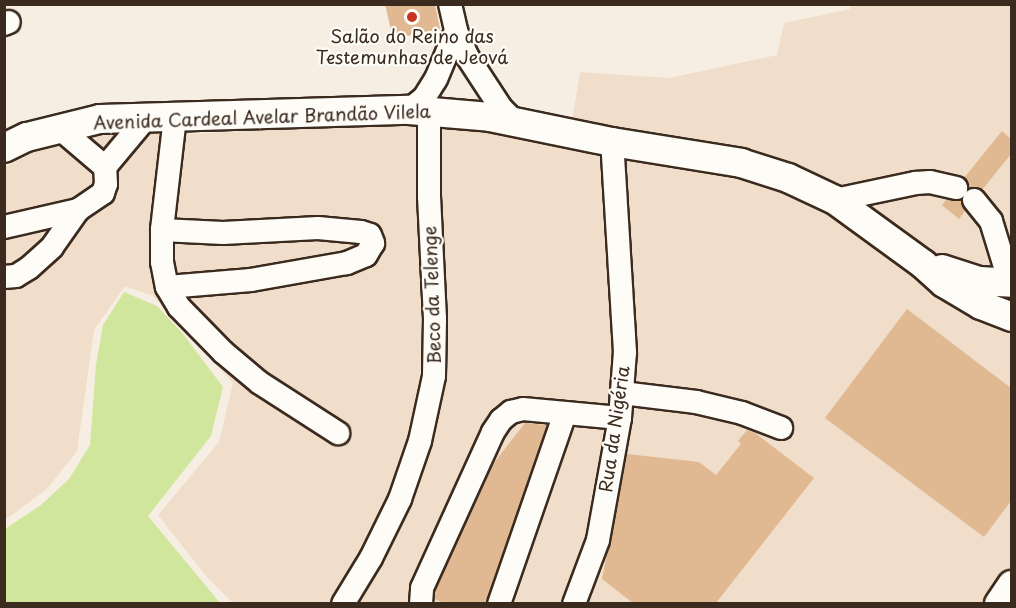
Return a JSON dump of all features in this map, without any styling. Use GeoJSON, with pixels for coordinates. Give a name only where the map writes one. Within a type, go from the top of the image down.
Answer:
{"type":"FeatureCollection","features":[{"type":"Feature","properties":{"kind":"main road","name":"Avenida Cardeal Avelar Brandão Vilela"},"geometry":{"type":"LineString","coordinates":[[4,148],[27,137],[100,119],[419,110],[516,123],[612,142],[741,163],[788,178],[835,200],[923,264],[944,283],[981,305],[1011,317]]}},
{"type":"Feature","properties":{"kind":"main road","name":"Avenida Cardeal Avelar Brandão Vilela"},"geometry":{"type":"LineString","coordinates":[[923,264],[979,281],[1011,283]]}},
{"type":"Feature","properties":{"kind":"main road"},"geometry":{"type":"LineString","coordinates":[[999,603],[1011,585]]}},
{"type":"Feature","properties":{"kind":"street"},"geometry":{"type":"LineString","coordinates":[[450,4],[456,31],[480,78],[501,108],[516,123]]}},
{"type":"Feature","properties":{"kind":"street"},"geometry":{"type":"LineString","coordinates":[[419,110],[436,79],[456,31]]}},
{"type":"Feature","properties":{"kind":"street","name":"Beco da Telenge"},"geometry":{"type":"LineString","coordinates":[[343,603],[371,558],[400,499],[420,441],[434,376],[435,320],[429,196],[419,110]]}},
{"type":"Feature","properties":{"kind":"street"},"geometry":{"type":"LineString","coordinates":[[175,117],[162,230],[162,262],[167,287],[179,307],[223,352],[260,383],[338,433]]}},
{"type":"Feature","properties":{"kind":"street"},"geometry":{"type":"LineString","coordinates":[[4,277],[16,276],[29,268],[52,247],[78,210],[103,193],[106,184],[105,167],[146,118]]}},
{"type":"Feature","properties":{"kind":"street"},"geometry":{"type":"LineString","coordinates":[[59,128],[105,167]]}},
{"type":"Feature","properties":{"kind":"street","name":"Rua da Nigéria"},"geometry":{"type":"LineString","coordinates":[[574,603],[598,540],[620,418],[625,352],[612,142]]}},
{"type":"Feature","properties":{"kind":"street"},"geometry":{"type":"LineString","coordinates":[[835,200],[930,182],[965,194],[991,221],[1011,283]]}},
{"type":"Feature","properties":{"kind":"street"},"geometry":{"type":"LineString","coordinates":[[4,227],[78,210]]}},
{"type":"Feature","properties":{"kind":"street"},"geometry":{"type":"LineString","coordinates":[[162,230],[223,233],[318,228],[361,232],[370,235],[374,243],[366,255],[347,263],[251,280],[167,287]]}},
{"type":"Feature","properties":{"kind":"street"},"geometry":{"type":"LineString","coordinates":[[622,393],[696,402],[742,413],[781,428]]}},
{"type":"Feature","properties":{"kind":"street"},"geometry":{"type":"LineString","coordinates":[[421,603],[422,588],[493,432],[501,420],[511,412],[523,409],[620,418]]}},
{"type":"Feature","properties":{"kind":"street"},"geometry":{"type":"LineString","coordinates":[[499,603],[565,413]]}},
{"type":"Feature","properties":{"kind":"shaded area"},"geometry":{"type":"Polygon","coordinates":[[[851,5],[1011,5],[1011,603],[233,603],[206,576],[158,515],[219,442],[233,383],[153,296],[125,286],[94,330],[77,451],[47,489],[5,520],[5,167],[58,140],[83,131],[194,134],[349,125],[438,124],[568,145],[580,72],[669,78],[777,55],[784,23],[850,9],[851,5]]]}},
{"type":"Feature","properties":{"kind":"green space"},"geometry":{"type":"Polygon","coordinates":[[[124,292],[157,306],[183,334],[223,387],[211,436],[148,516],[220,603],[5,603],[5,529],[41,505],[69,479],[90,445],[96,365],[103,325],[124,292]]]}},
{"type":"Feature","properties":{"kind":"building","name":"Salão do Reino das Testemunhas de Jeová"},"geometry":{"type":"Polygon","coordinates":[[[385,4],[435,4],[440,29],[393,39],[385,4]]]}},
{"type":"Feature","properties":{"kind":"building"},"geometry":{"type":"Polygon","coordinates":[[[1002,131],[1011,139],[1011,154],[982,190],[969,188],[964,178],[1002,131]]]}},
{"type":"Feature","properties":{"kind":"building"},"geometry":{"type":"Polygon","coordinates":[[[946,200],[961,200],[965,211],[959,219],[942,205],[946,200]]]}},
{"type":"Feature","properties":{"kind":"building"},"geometry":{"type":"Polygon","coordinates":[[[907,309],[1011,388],[1011,501],[984,537],[825,418],[907,309]]]}},
{"type":"Feature","properties":{"kind":"building"},"geometry":{"type":"Polygon","coordinates":[[[525,423],[547,425],[486,603],[444,603],[435,599],[435,591],[493,464],[525,423]]]}},
{"type":"Feature","properties":{"kind":"building"},"geometry":{"type":"Polygon","coordinates":[[[747,430],[755,433],[814,478],[716,603],[633,603],[602,579],[627,454],[699,462],[716,475],[741,444],[738,441],[747,430]]]}},
{"type":"Feature","properties":{"kind":"place","name":"Salão do Reino das Testemunhas de Jeová"},"geometry":{"type":"Point","coordinates":[412,17]}}]}
